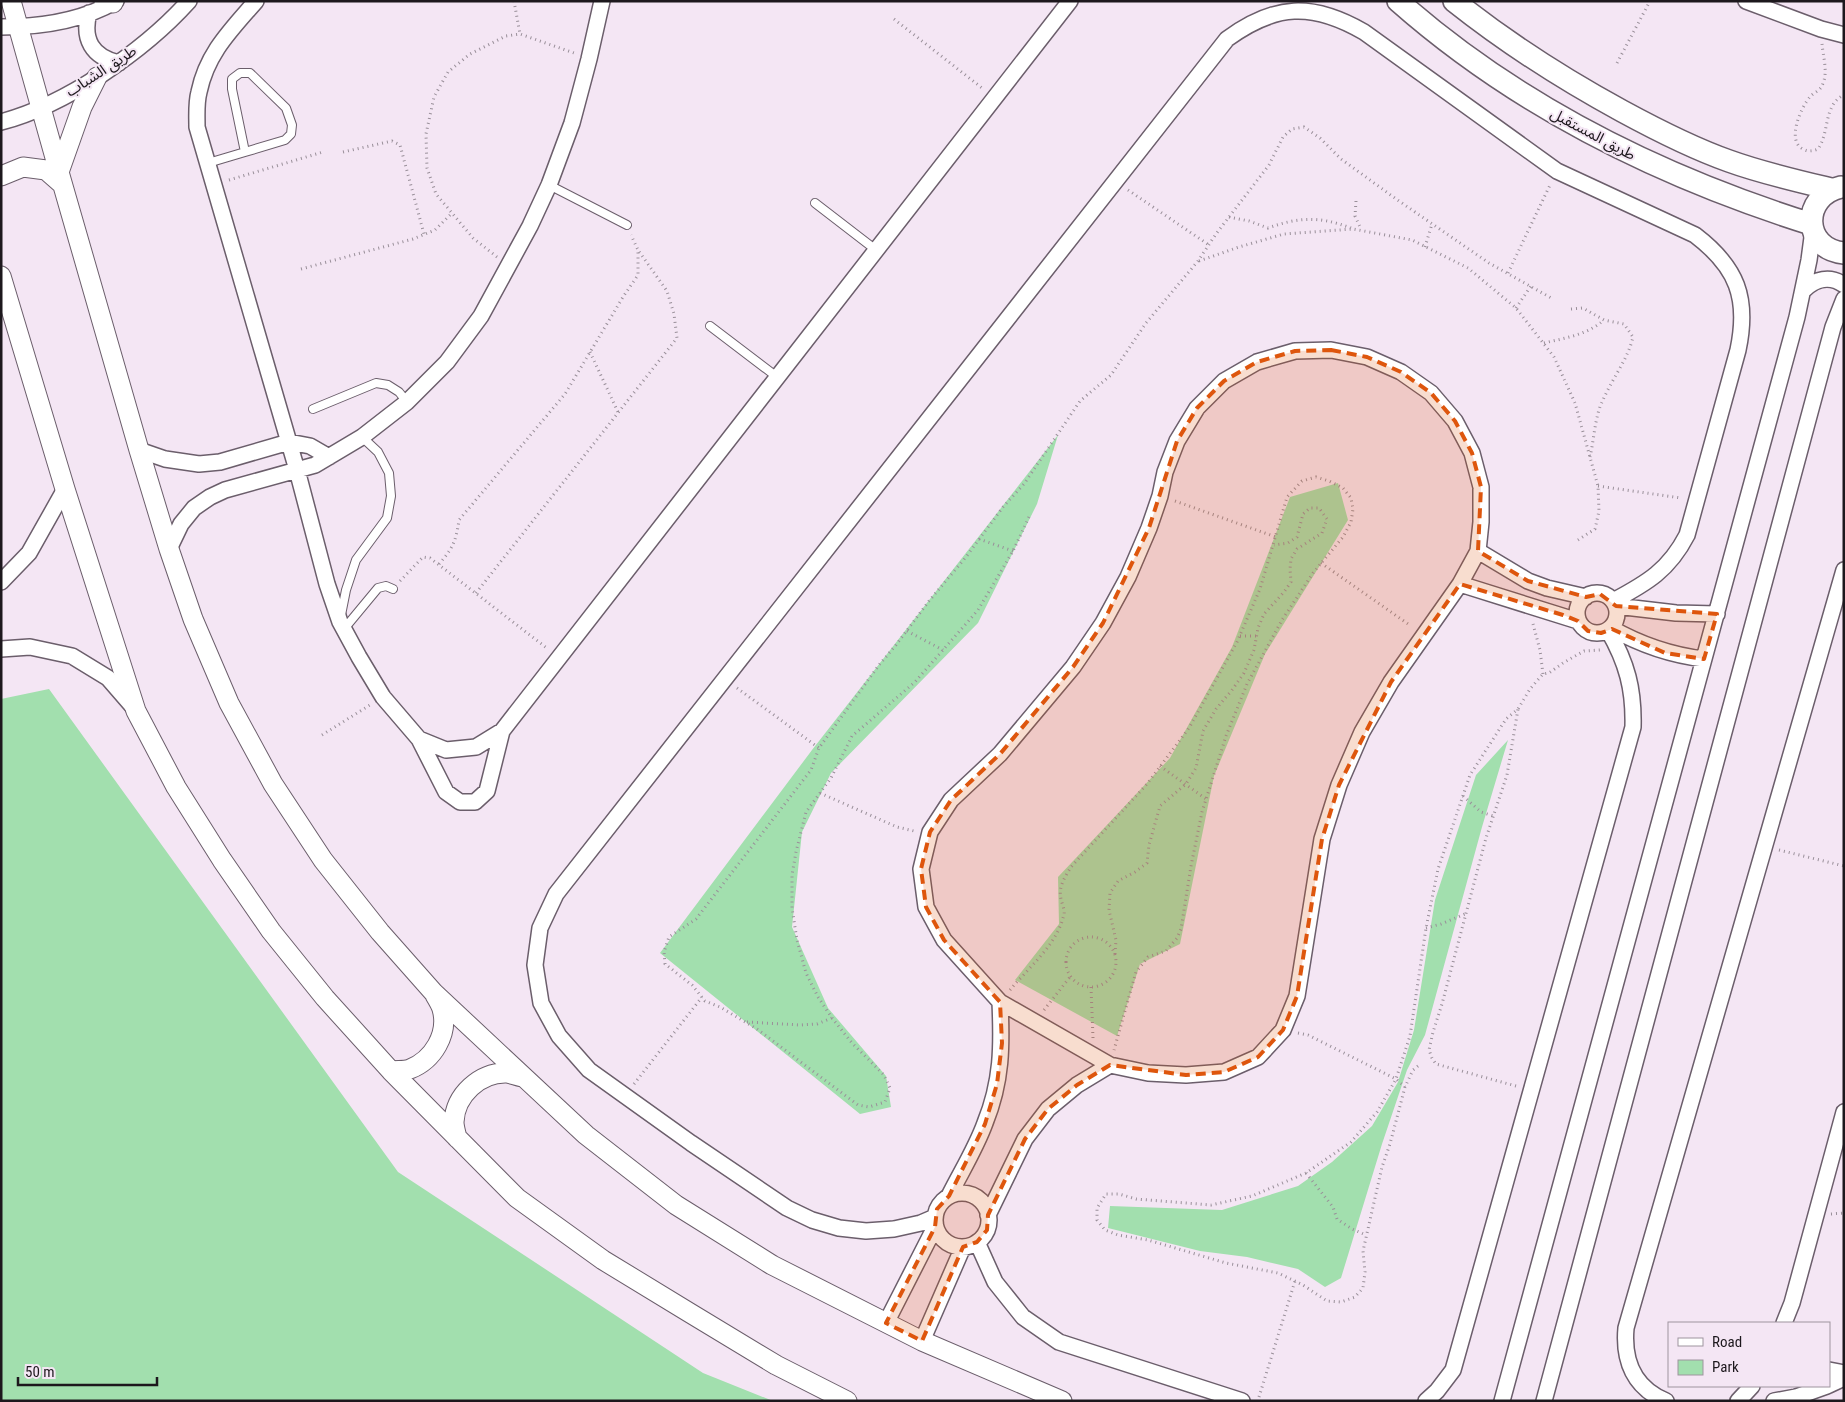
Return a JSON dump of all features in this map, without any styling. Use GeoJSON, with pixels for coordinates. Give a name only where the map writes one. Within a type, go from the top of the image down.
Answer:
{"type":"FeatureCollection","features":[{"type":"Feature","properties":{"kind":"main road","name":"طريق المستقبل"},"geometry":{"type":"LineString","coordinates":[[1398,1],[1473,61],[1552,113],[1676,175],[1812,227]]}},
{"type":"Feature","properties":{"kind":"main road"},"geometry":{"type":"LineString","coordinates":[[1454,1],[1495,33],[1571,83],[1686,144],[1727,161],[1770,174],[1838,188]]}},
{"type":"Feature","properties":{"kind":"main road"},"geometry":{"type":"LineString","coordinates":[[1759,208],[1766,205],[1774,194],[1774,180],[1770,174]]}},
{"type":"Feature","properties":{"kind":"main road"},"geometry":{"type":"LineString","coordinates":[[1838,188],[1822,195],[1816,203],[1812,213],[1812,227],[1817,239],[1824,246],[1844,253]]}},
{"type":"Feature","properties":{"kind":"street"},"geometry":{"type":"LineString","coordinates":[[11,1],[10,27],[41,107],[139,450],[193,620],[229,703],[273,784],[324,860],[380,932],[434,993],[586,1135],[676,1205],[772,1265],[886,1323],[1062,1401]]}},
{"type":"Feature","properties":{"kind":"street","name":"طريق الشباب"},"geometry":{"type":"LineString","coordinates":[[1,122],[41,107],[97,77],[153,36],[189,1]]}},
{"type":"Feature","properties":{"kind":"street"},"geometry":{"type":"LineString","coordinates":[[256,1],[230,30],[208,60],[198,92],[197,126],[297,470],[327,584],[342,625],[383,697],[419,739],[446,792],[460,802],[475,802],[487,791],[502,731]]}},
{"type":"Feature","properties":{"kind":"street"},"geometry":{"type":"LineString","coordinates":[[169,548],[181,524],[194,508],[210,497],[226,490],[315,465],[329,457],[362,437],[407,402],[453,354],[481,316],[530,226],[549,185],[572,122],[602,1]]}},
{"type":"Feature","properties":{"kind":"street"},"geometry":{"type":"LineString","coordinates":[[419,739],[446,750],[468,748],[476,747],[502,731],[1070,1]]}},
{"type":"Feature","properties":{"kind":"street"},"geometry":{"type":"LineString","coordinates":[[1746,1],[1821,29],[1844,35]]}},
{"type":"Feature","properties":{"kind":"street"},"geometry":{"type":"LineString","coordinates":[[10,27],[59,21],[90,13],[111,2]]}},
{"type":"Feature","properties":{"kind":"street"},"geometry":{"type":"LineString","coordinates":[[935,1222],[894,1229],[866,1231],[839,1228],[812,1220],[787,1208],[589,1070],[559,1036],[541,1003],[535,966],[540,928],[556,894],[1227,39],[1247,25],[1269,15],[1294,11],[1319,12],[1342,19],[1364,32],[1556,171],[1696,234],[1713,248],[1727,265],[1737,285],[1742,306],[1743,329],[1687,535],[1672,560],[1652,579],[1614,603]]}},
{"type":"Feature","properties":{"kind":"street"},"geometry":{"type":"LineString","coordinates":[[90,13],[86,24],[91,46],[98,54],[118,63]]}},
{"type":"Feature","properties":{"kind":"street"},"geometry":{"type":"LineString","coordinates":[[60,178],[82,107],[97,77]]}},
{"type":"Feature","properties":{"kind":"street"},"geometry":{"type":"LineString","coordinates":[[1,176],[23,167],[46,170],[60,178]]}},
{"type":"Feature","properties":{"kind":"street"},"geometry":{"type":"LineString","coordinates":[[1502,1401],[1804,290],[1812,227]]}},
{"type":"Feature","properties":{"kind":"street"},"geometry":{"type":"LineString","coordinates":[[1,276],[65,489],[136,711],[186,803],[222,860],[271,931],[325,998],[391,1071],[517,1198],[603,1260],[776,1365],[847,1401]]}},
{"type":"Feature","properties":{"kind":"street"},"geometry":{"type":"LineString","coordinates":[[1804,290],[1809,284],[1817,280],[1833,280],[1844,285]]}},
{"type":"Feature","properties":{"kind":"street"},"geometry":{"type":"LineString","coordinates":[[1544,1401],[1831,336],[1844,299]]}},
{"type":"Feature","properties":{"kind":"street"},"geometry":{"type":"LineString","coordinates":[[1331,350],[1367,357],[1401,372],[1431,393],[1455,421],[1472,453],[1481,488],[1481,522],[1478,551],[1460,584],[1391,682],[1362,732],[1339,785],[1322,839],[1297,996],[1283,1030],[1258,1057],[1224,1072],[1186,1075],[1157,1074],[1110,1066],[1000,1002],[944,940],[926,907],[921,869],[930,832],[951,800],[1000,754],[1073,667],[1102,623],[1128,577],[1149,528],[1160,496],[1165,472],[1177,441],[1197,408],[1224,381],[1258,362],[1295,351],[1331,350]]}},
{"type":"Feature","properties":{"kind":"street"},"geometry":{"type":"LineString","coordinates":[[139,450],[165,459],[198,464],[238,458],[289,442],[310,446],[329,457]]}},
{"type":"Feature","properties":{"kind":"street"},"geometry":{"type":"LineString","coordinates":[[1,582],[29,553],[65,489]]}},
{"type":"Feature","properties":{"kind":"street"},"geometry":{"type":"LineString","coordinates":[[1460,584],[1578,621],[1588,631],[1594,633],[1609,629],[1615,621],[1617,614],[1614,603],[1607,596],[1593,594],[1586,596],[1566,593],[1528,581],[1478,551]]}},
{"type":"Feature","properties":{"kind":"street"},"geometry":{"type":"LineString","coordinates":[[1666,1401],[1644,1388],[1634,1375],[1627,1360],[1626,1328],[1844,570]]}},
{"type":"Feature","properties":{"kind":"street"},"geometry":{"type":"LineString","coordinates":[[1578,621],[1578,607],[1586,596]]}},
{"type":"Feature","properties":{"kind":"street"},"geometry":{"type":"LineString","coordinates":[[1614,603],[1676,613],[1717,614]]}},
{"type":"Feature","properties":{"kind":"street"},"geometry":{"type":"LineString","coordinates":[[1609,629],[1646,646],[1665,652],[1704,659]]}},
{"type":"Feature","properties":{"kind":"street"},"geometry":{"type":"LineString","coordinates":[[1426,1401],[1437,1391],[1453,1370],[1633,727],[1631,686],[1626,667],[1609,629]]}},
{"type":"Feature","properties":{"kind":"street"},"geometry":{"type":"LineString","coordinates":[[1,649],[30,647],[72,656],[108,678],[136,711]]}},
{"type":"Feature","properties":{"kind":"street"},"geometry":{"type":"LineString","coordinates":[[391,1071],[410,1069],[426,1060],[438,1046],[444,1028],[442,1010],[434,993]]}},
{"type":"Feature","properties":{"kind":"street"},"geometry":{"type":"LineString","coordinates":[[949,1196],[985,1124],[997,1084],[1002,1043],[1000,1002]]}},
{"type":"Feature","properties":{"kind":"street"},"geometry":{"type":"LineString","coordinates":[[922,1340],[970,1245],[987,1230],[988,1215],[1025,1139],[1048,1110],[1077,1085],[1110,1066]]}},
{"type":"Feature","properties":{"kind":"street"},"geometry":{"type":"LineString","coordinates":[[456,1138],[454,1122],[457,1106],[470,1087],[491,1075],[507,1073],[522,1077]]}},
{"type":"Feature","properties":{"kind":"street"},"geometry":{"type":"LineString","coordinates":[[1784,1322],[1792,1303],[1844,1112]]}},
{"type":"Feature","properties":{"kind":"street"},"geometry":{"type":"LineString","coordinates":[[886,1323],[935,1222],[937,1209],[942,1202],[949,1196],[958,1193],[968,1194],[977,1198],[984,1205],[988,1215]]}},
{"type":"Feature","properties":{"kind":"street"},"geometry":{"type":"LineString","coordinates":[[935,1222],[939,1235],[945,1242],[954,1246],[970,1245]]}},
{"type":"Feature","properties":{"kind":"street"},"geometry":{"type":"LineString","coordinates":[[970,1245],[995,1282],[1023,1317],[1059,1342],[1242,1401]]}},
{"type":"Feature","properties":{"kind":"street"},"geometry":{"type":"LineString","coordinates":[[1792,1303],[1794,1322]]}},
{"type":"Feature","properties":{"kind":"street"},"geometry":{"type":"LineString","coordinates":[[1830,1370],[1844,1374]]}},
{"type":"Feature","properties":{"kind":"street"},"geometry":{"type":"LineString","coordinates":[[1830,1384],[1844,1378]]}},
{"type":"Feature","properties":{"kind":"street"},"geometry":{"type":"LineString","coordinates":[[1738,1401],[1751,1387]]}},
{"type":"Feature","properties":{"kind":"street"},"geometry":{"type":"LineString","coordinates":[[1774,1401],[1822,1387]]}},
{"type":"Feature","properties":{"kind":"lane"},"geometry":{"type":"LineString","coordinates":[[208,163],[245,152],[285,140],[291,134],[292,125],[286,108],[250,73],[240,72],[232,79],[232,89],[245,152]]}},
{"type":"Feature","properties":{"kind":"lane"},"geometry":{"type":"LineString","coordinates":[[549,185],[627,225]]}},
{"type":"Feature","properties":{"kind":"lane"},"geometry":{"type":"LineString","coordinates":[[815,203],[876,250]]}},
{"type":"Feature","properties":{"kind":"lane"},"geometry":{"type":"LineString","coordinates":[[710,326],[777,377]]}},
{"type":"Feature","properties":{"kind":"lane"},"geometry":{"type":"LineString","coordinates":[[313,409],[376,383],[388,386],[399,392],[407,402]]}},
{"type":"Feature","properties":{"kind":"lane"},"geometry":{"type":"LineString","coordinates":[[342,625],[346,590],[356,560],[387,518],[391,496],[388,473],[378,452],[362,437]]}},
{"type":"Feature","properties":{"kind":"lane"},"geometry":{"type":"LineString","coordinates":[[342,625],[378,588],[386,586],[393,589]]}},
{"type":"Feature","properties":{"kind":"path"},"geometry":{"type":"LineString","coordinates":[[514,1],[520,34]]}},
{"type":"Feature","properties":{"kind":"path"},"geometry":{"type":"LineString","coordinates":[[1616,63],[1650,1]]}},
{"type":"Feature","properties":{"kind":"path"},"geometry":{"type":"LineString","coordinates":[[894,19],[994,98]]}},
{"type":"Feature","properties":{"kind":"path"},"geometry":{"type":"LineString","coordinates":[[1821,29],[1825,77],[1821,89],[1810,96],[1799,115],[1794,137],[1799,146],[1808,151],[1818,149],[1824,141],[1827,118],[1833,103],[1844,94]]}},
{"type":"Feature","properties":{"kind":"path"},"geometry":{"type":"LineString","coordinates":[[509,266],[474,238],[436,194],[427,168],[426,134],[434,97],[448,72],[470,54],[506,36],[520,34],[589,59]]}},
{"type":"Feature","properties":{"kind":"path"},"geometry":{"type":"LineString","coordinates":[[1029,517],[1013,551],[978,610],[915,682],[852,736],[831,778],[806,812],[792,875],[792,908],[797,940],[806,973],[818,997],[832,1018],[852,1043],[884,1076],[890,1088],[885,1102],[869,1107],[858,1105],[757,1029],[706,1001],[692,985],[665,964],[664,952],[669,936],[696,919],[811,770],[819,748],[879,665],[1024,484],[1080,401],[1111,375],[1146,323],[1198,261],[1229,217],[1270,165],[1283,137],[1292,129],[1304,127],[1320,138],[1341,159],[1432,224],[1489,263],[1554,299]]}},
{"type":"Feature","properties":{"kind":"path"},"geometry":{"type":"LineString","coordinates":[[343,152],[392,141],[400,145],[424,234]]}},
{"type":"Feature","properties":{"kind":"path"},"geometry":{"type":"LineString","coordinates":[[214,184],[323,152]]}},
{"type":"Feature","properties":{"kind":"path"},"geometry":{"type":"LineString","coordinates":[[1508,273],[1556,171]]}},
{"type":"Feature","properties":{"kind":"path"},"geometry":{"type":"LineString","coordinates":[[1115,181],[1209,245]]}},
{"type":"Feature","properties":{"kind":"path"},"geometry":{"type":"LineString","coordinates":[[1356,201],[1355,216],[1361,229]]}},
{"type":"Feature","properties":{"kind":"path"},"geometry":{"type":"LineString","coordinates":[[301,269],[414,239],[435,230],[452,213]]}},
{"type":"Feature","properties":{"kind":"path"},"geometry":{"type":"LineString","coordinates":[[1229,217],[1249,221],[1268,228],[1288,221],[1310,218],[1332,221],[1353,229]]}},
{"type":"Feature","properties":{"kind":"path"},"geometry":{"type":"LineString","coordinates":[[1425,247],[1432,224]]}},
{"type":"Feature","properties":{"kind":"path"},"geometry":{"type":"LineString","coordinates":[[476,593],[677,338],[674,314],[667,291],[638,250],[627,225]]}},
{"type":"Feature","properties":{"kind":"path"},"geometry":{"type":"LineString","coordinates":[[1198,261],[1284,234],[1361,229],[1412,240],[1468,268],[1516,308],[1544,343],[1554,357],[1575,403],[1598,486],[1599,511],[1595,529],[1578,540]]}},
{"type":"Feature","properties":{"kind":"path"},"geometry":{"type":"LineString","coordinates":[[439,564],[450,552],[457,539],[459,520],[565,394],[638,275],[638,250]]}},
{"type":"Feature","properties":{"kind":"path"},"geometry":{"type":"LineString","coordinates":[[1516,308],[1531,286]]}},
{"type":"Feature","properties":{"kind":"path"},"geometry":{"type":"LineString","coordinates":[[1571,309],[1583,308],[1604,320],[1624,324],[1633,337],[1630,350],[1601,402],[1590,458]]}},
{"type":"Feature","properties":{"kind":"path"},"geometry":{"type":"LineString","coordinates":[[1544,343],[1583,333],[1595,328],[1604,320]]}},
{"type":"Feature","properties":{"kind":"path"},"geometry":{"type":"LineString","coordinates":[[590,352],[618,412]]}},
{"type":"Feature","properties":{"kind":"path"},"geometry":{"type":"LineString","coordinates":[[1000,1002],[1048,947],[1058,931],[1065,912],[1060,897],[1062,882],[1071,867],[1147,784],[1189,728],[1240,636],[1260,589],[1287,496],[1302,481],[1316,477],[1343,488],[1352,498],[1351,522],[1343,537],[1313,572],[1282,620],[1247,684],[1226,736],[1206,800],[1191,866],[1181,929],[1177,938],[1166,951],[1148,957],[1136,972],[1110,1066]]}},
{"type":"Feature","properties":{"kind":"path"},"geometry":{"type":"LineString","coordinates":[[1598,486],[1696,500]]}},
{"type":"Feature","properties":{"kind":"path"},"geometry":{"type":"LineString","coordinates":[[1160,496],[1276,537]]}},
{"type":"Feature","properties":{"kind":"path"},"geometry":{"type":"LineString","coordinates":[[1115,954],[1111,947],[1098,938],[1082,938],[1070,948],[1066,955],[1067,970],[1070,977],[1083,986],[1099,986],[1111,977],[1115,970],[1116,940],[1109,910],[1110,893],[1118,881],[1147,863],[1149,845],[1160,806],[1186,784],[1196,768],[1203,731],[1216,709],[1244,673],[1254,650],[1256,636],[1264,614],[1291,582],[1291,559],[1297,549],[1322,534],[1327,519],[1320,508],[1310,508],[1303,514],[1297,537],[1288,543],[1274,544]]}},
{"type":"Feature","properties":{"kind":"path"},"geometry":{"type":"LineString","coordinates":[[979,539],[1013,551]]}},
{"type":"Feature","properties":{"kind":"path"},"geometry":{"type":"LineString","coordinates":[[393,589],[423,557],[430,558],[558,657]]}},
{"type":"Feature","properties":{"kind":"path"},"geometry":{"type":"LineString","coordinates":[[1321,563],[1424,635]]}},
{"type":"Feature","properties":{"kind":"path"},"geometry":{"type":"LineString","coordinates":[[1528,604],[1540,650],[1543,674]]}},
{"type":"Feature","properties":{"kind":"path"},"geometry":{"type":"LineString","coordinates":[[907,631],[942,650]]}},
{"type":"Feature","properties":{"kind":"path"},"geometry":{"type":"LineString","coordinates":[[1240,636],[1256,636]]}},
{"type":"Feature","properties":{"kind":"path"},"geometry":{"type":"LineString","coordinates":[[1418,1066],[1413,1070],[1405,1087],[1366,1235],[1363,1251],[1365,1272],[1363,1288],[1355,1297],[1341,1302],[1327,1301],[1278,1273],[1226,1262],[1148,1240],[1118,1235],[1105,1230],[1097,1220],[1097,1208],[1106,1194],[1119,1194],[1136,1199],[1210,1205],[1252,1196],[1306,1173],[1351,1142],[1377,1112],[1396,1079],[1410,1036],[1426,928],[1438,869],[1470,775],[1506,719],[1518,709],[1530,689],[1543,674],[1549,673],[1562,663],[1584,651],[1618,648]]}},
{"type":"Feature","properties":{"kind":"path"},"geometry":{"type":"LineString","coordinates":[[725,679],[819,748]]}},
{"type":"Feature","properties":{"kind":"path"},"geometry":{"type":"LineString","coordinates":[[322,735],[383,697]]}},
{"type":"Feature","properties":{"kind":"path"},"geometry":{"type":"LineString","coordinates":[[1518,709],[1507,775],[1493,816],[1433,1032],[1430,1050],[1436,1064],[1531,1090]]}},
{"type":"Feature","properties":{"kind":"path"},"geometry":{"type":"LineString","coordinates":[[1160,766],[1206,800]]}},
{"type":"Feature","properties":{"kind":"path"},"geometry":{"type":"LineString","coordinates":[[820,793],[897,827],[915,832],[930,832]]}},
{"type":"Feature","properties":{"kind":"path"},"geometry":{"type":"LineString","coordinates":[[1462,796],[1481,812],[1493,816]]}},
{"type":"Feature","properties":{"kind":"path"},"geometry":{"type":"LineString","coordinates":[[1764,847],[1844,866]]}},
{"type":"Feature","properties":{"kind":"path"},"geometry":{"type":"LineString","coordinates":[[1426,928],[1441,924],[1466,913]]}},
{"type":"Feature","properties":{"kind":"path"},"geometry":{"type":"LineString","coordinates":[[1035,1022],[1070,977]]}},
{"type":"Feature","properties":{"kind":"path"},"geometry":{"type":"LineString","coordinates":[[1091,987],[1094,1056]]}},
{"type":"Feature","properties":{"kind":"path"},"geometry":{"type":"LineString","coordinates":[[624,1096],[702,997]]}},
{"type":"Feature","properties":{"kind":"path"},"geometry":{"type":"LineString","coordinates":[[744,1022],[800,1025],[817,1024],[832,1018]]}},
{"type":"Feature","properties":{"kind":"path"},"geometry":{"type":"LineString","coordinates":[[1283,1030],[1308,1035],[1396,1079],[1405,1087]]}},
{"type":"Feature","properties":{"kind":"path"},"geometry":{"type":"LineString","coordinates":[[1306,1173],[1333,1207],[1337,1219],[1352,1229],[1366,1235]]}},
{"type":"Feature","properties":{"kind":"path"},"geometry":{"type":"LineString","coordinates":[[1258,1401],[1295,1281]]}},
{"type":"Feature","properties":{"kind":"highlighted area"},"geometry":{"type":"Polygon","coordinates":[[[1331,350],[1367,357],[1401,372],[1431,393],[1455,421],[1472,453],[1481,487],[1478,551],[1528,581],[1586,597],[1600,594],[1616,606],[1717,614],[1704,659],[1665,653],[1612,629],[1601,633],[1588,631],[1578,621],[1563,615],[1460,584],[1391,682],[1339,785],[1322,839],[1297,996],[1283,1030],[1258,1057],[1224,1072],[1186,1075],[1110,1065],[1077,1085],[1048,1109],[1025,1139],[988,1215],[987,1230],[977,1242],[963,1247],[922,1341],[886,1323],[935,1227],[937,1209],[949,1196],[985,1124],[997,1084],[1002,1043],[1000,1002],[944,940],[926,907],[921,869],[930,832],[951,800],[1000,754],[1073,667],[1103,623],[1149,528],[1177,441],[1197,408],[1224,381],[1257,362],[1295,351],[1331,350]]]}},
{"type":"Feature","properties":{"kind":"green space"},"geometry":{"type":"Polygon","coordinates":[[[1058,435],[1037,504],[978,623],[831,773],[802,832],[792,927],[828,1008],[886,1076],[891,1107],[860,1114],[660,953],[812,750],[1058,435]]]}},
{"type":"Feature","properties":{"kind":"green space"},"geometry":{"type":"Polygon","coordinates":[[[1338,483],[1348,520],[1265,654],[1214,776],[1180,944],[1140,964],[1117,1036],[1015,980],[1059,924],[1058,877],[1170,758],[1232,647],[1290,497],[1338,483]]]}},
{"type":"Feature","properties":{"kind":"green space"},"geometry":{"type":"Polygon","coordinates":[[[49,689],[398,1172],[703,1373],[773,1401],[1,1401],[1,699],[49,689]]]}},
{"type":"Feature","properties":{"kind":"green space"},"geometry":{"type":"Polygon","coordinates":[[[1508,740],[1425,1035],[1407,1070],[1341,1278],[1325,1287],[1298,1269],[1247,1257],[1200,1251],[1108,1228],[1110,1206],[1222,1210],[1298,1186],[1332,1162],[1372,1126],[1398,1082],[1414,1030],[1435,900],[1476,775],[1508,740]]]}}]}
